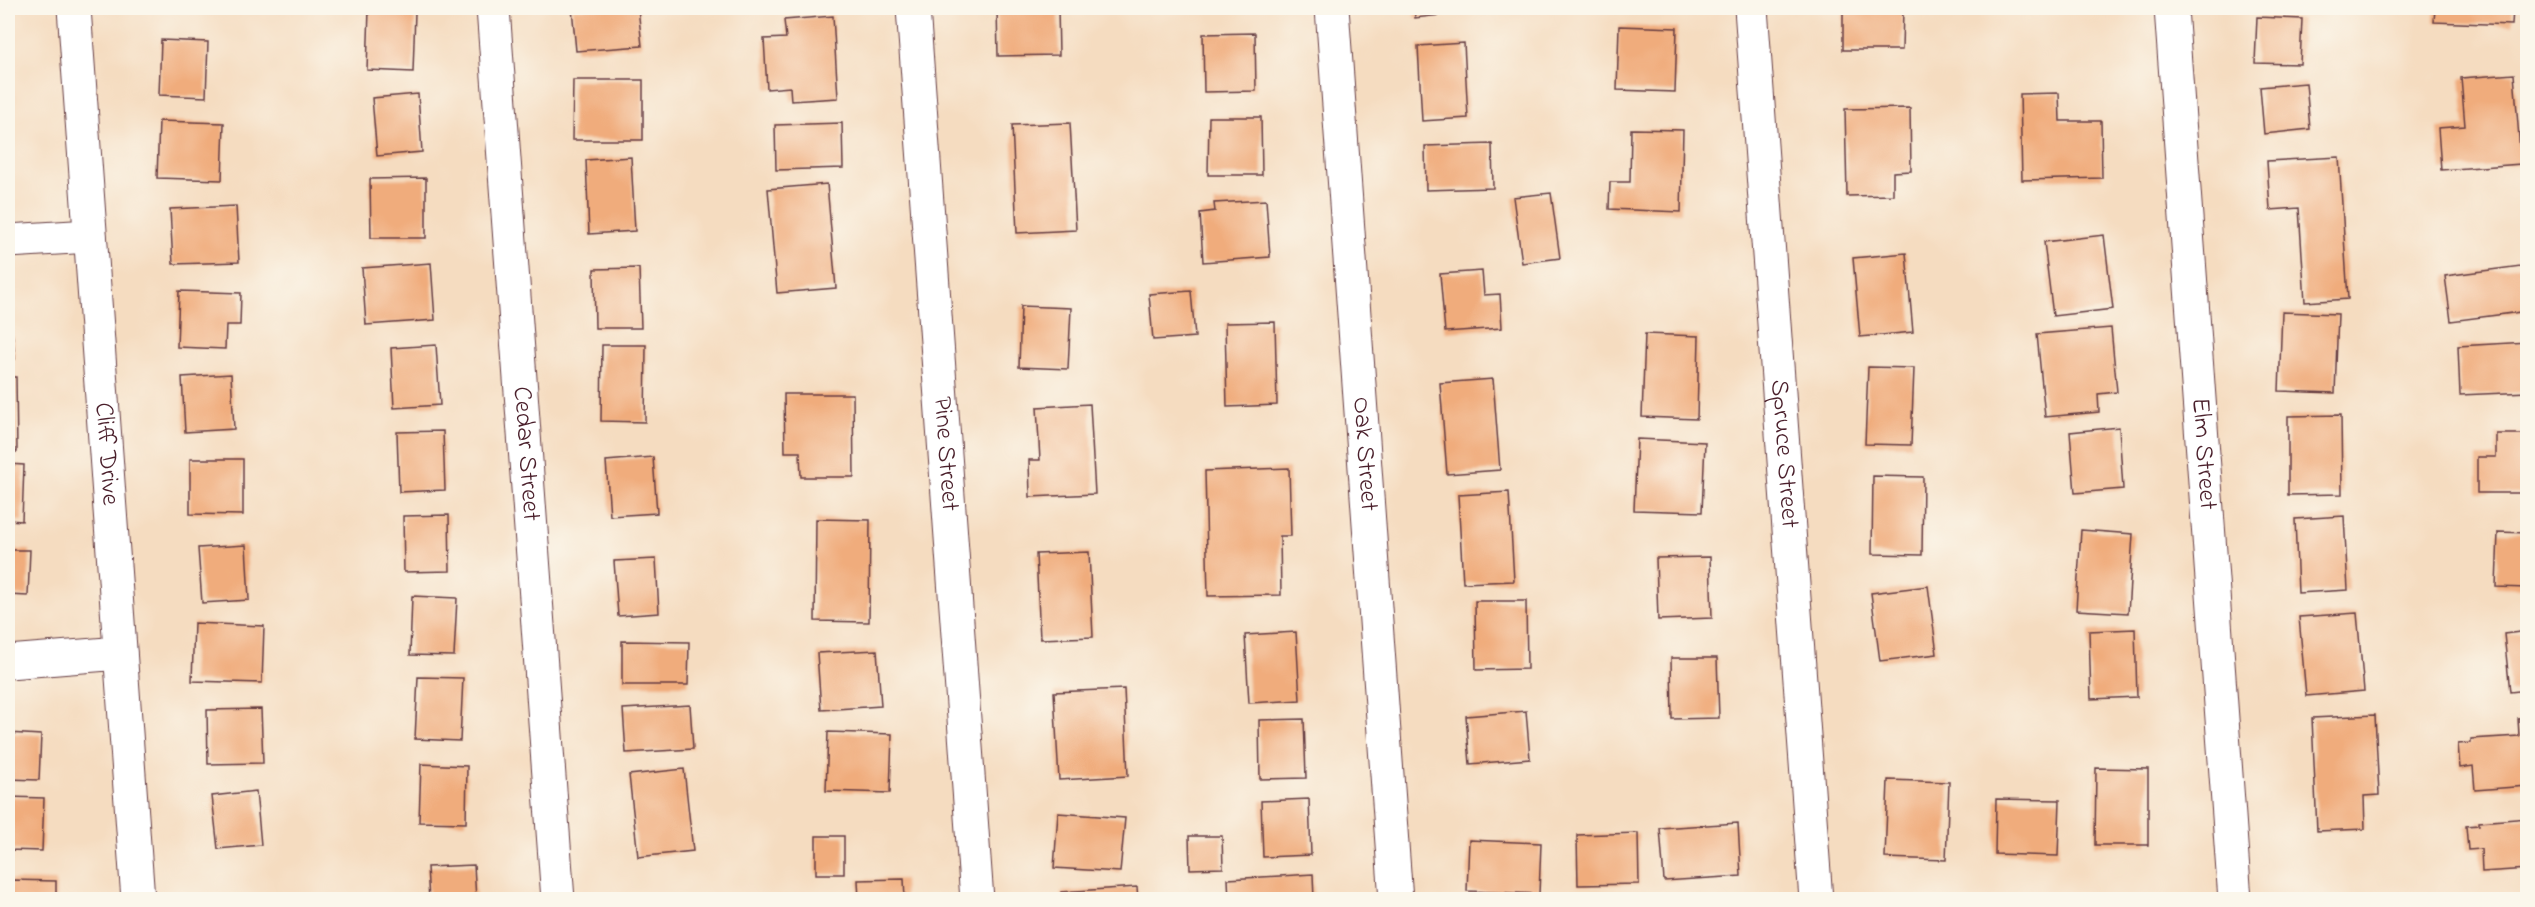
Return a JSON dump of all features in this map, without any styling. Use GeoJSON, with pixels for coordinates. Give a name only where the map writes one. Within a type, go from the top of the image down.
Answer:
{"type":"FeatureCollection","features":[{"type":"Feature","properties":{"kind":"street","name":"Cliff Drive"},"geometry":{"type":"LineString","coordinates":[[74,8],[138,900]]}},
{"type":"Feature","properties":{"kind":"street","name":"Cedar Street"},"geometry":{"type":"LineString","coordinates":[[493,8],[558,900]]}},
{"type":"Feature","properties":{"kind":"street","name":"Pine Street"},"geometry":{"type":"LineString","coordinates":[[913,8],[977,900]]}},
{"type":"Feature","properties":{"kind":"street","name":"Oak Street"},"geometry":{"type":"LineString","coordinates":[[1332,8],[1396,900]]}},
{"type":"Feature","properties":{"kind":"street","name":"Spruce Street"},"geometry":{"type":"LineString","coordinates":[[1751,8],[1816,900]]}},
{"type":"Feature","properties":{"kind":"street","name":"Elm Street"},"geometry":{"type":"LineString","coordinates":[[2171,8],[2235,900]]}},
{"type":"Feature","properties":{"kind":"street"},"geometry":{"type":"LineString","coordinates":[[8,241],[90,236]]}},
{"type":"Feature","properties":{"kind":"street"},"geometry":{"type":"LineString","coordinates":[[8,662],[120,653]]}},
{"type":"Feature","properties":{"kind":"building"},"geometry":{"type":"Polygon","coordinates":[[[572,8],[638,8],[642,46],[576,51],[572,8]]]}},
{"type":"Feature","properties":{"kind":"building"},"geometry":{"type":"Polygon","coordinates":[[[997,8],[1058,8],[1059,55],[998,56],[997,8]]]}},
{"type":"Feature","properties":{"kind":"building"},"geometry":{"type":"Polygon","coordinates":[[[1414,8],[1484,8],[1484,10],[1415,18],[1414,8]]]}},
{"type":"Feature","properties":{"kind":"building"},"geometry":{"type":"Polygon","coordinates":[[[1843,8],[1903,8],[1902,50],[1843,50],[1843,8]]]}},
{"type":"Feature","properties":{"kind":"building"},"geometry":{"type":"Polygon","coordinates":[[[2435,8],[2513,8],[2512,25],[2434,22],[2435,8]]]}},
{"type":"Feature","properties":{"kind":"building"},"geometry":{"type":"Polygon","coordinates":[[[369,10],[415,12],[413,72],[367,70],[369,10]]]}},
{"type":"Feature","properties":{"kind":"building"},"geometry":{"type":"Polygon","coordinates":[[[833,16],[838,98],[791,101],[790,87],[767,89],[764,39],[786,38],[784,20],[833,16]]]}},
{"type":"Feature","properties":{"kind":"building"},"geometry":{"type":"Polygon","coordinates":[[[2257,17],[2302,19],[2300,64],[2255,63],[2257,17]]]}},
{"type":"Feature","properties":{"kind":"building"},"geometry":{"type":"Polygon","coordinates":[[[1619,26],[1677,28],[1675,92],[1617,90],[1619,26]]]}},
{"type":"Feature","properties":{"kind":"building"},"geometry":{"type":"Polygon","coordinates":[[[1255,33],[1256,91],[1204,92],[1203,34],[1255,33]]]}},
{"type":"Feature","properties":{"kind":"building"},"geometry":{"type":"Polygon","coordinates":[[[161,40],[208,42],[206,97],[159,95],[161,40]]]}},
{"type":"Feature","properties":{"kind":"building"},"geometry":{"type":"Polygon","coordinates":[[[1464,43],[1468,118],[1422,121],[1418,46],[1464,43]]]}},
{"type":"Feature","properties":{"kind":"building"},"geometry":{"type":"Polygon","coordinates":[[[2514,74],[2521,164],[2441,170],[2438,128],[2465,126],[2461,78],[2514,74]]]}},
{"type":"Feature","properties":{"kind":"building"},"geometry":{"type":"Polygon","coordinates":[[[573,80],[643,80],[643,140],[572,140],[573,80]]]}},
{"type":"Feature","properties":{"kind":"building"},"geometry":{"type":"Polygon","coordinates":[[[2306,83],[2310,129],[2264,134],[2260,87],[2306,83]]]}},
{"type":"Feature","properties":{"kind":"building"},"geometry":{"type":"Polygon","coordinates":[[[2059,93],[2060,121],[2101,121],[2102,178],[2022,180],[2020,94],[2059,93]]]}},
{"type":"Feature","properties":{"kind":"building"},"geometry":{"type":"Polygon","coordinates":[[[418,94],[422,152],[377,156],[372,98],[418,94]]]}},
{"type":"Feature","properties":{"kind":"building"},"geometry":{"type":"Polygon","coordinates":[[[1910,108],[1911,171],[1893,172],[1893,195],[1847,196],[1845,109],[1910,108]]]}},
{"type":"Feature","properties":{"kind":"building"},"geometry":{"type":"Polygon","coordinates":[[[1209,117],[1261,117],[1262,175],[1208,175],[1209,117]]]}},
{"type":"Feature","properties":{"kind":"building"},"geometry":{"type":"Polygon","coordinates":[[[159,121],[224,123],[222,180],[157,178],[159,121]]]}},
{"type":"Feature","properties":{"kind":"building"},"geometry":{"type":"Polygon","coordinates":[[[842,123],[843,168],[776,170],[775,125],[842,123]]]}},
{"type":"Feature","properties":{"kind":"building"},"geometry":{"type":"Polygon","coordinates":[[[1070,123],[1076,230],[1017,233],[1012,125],[1070,123]]]}},
{"type":"Feature","properties":{"kind":"building"},"geometry":{"type":"Polygon","coordinates":[[[1631,129],[1683,130],[1681,212],[1609,209],[1610,182],[1630,182],[1631,129]]]}},
{"type":"Feature","properties":{"kind":"building"},"geometry":{"type":"Polygon","coordinates":[[[1492,144],[1493,188],[1426,190],[1425,146],[1492,144]]]}},
{"type":"Feature","properties":{"kind":"building"},"geometry":{"type":"Polygon","coordinates":[[[631,157],[635,231],[589,234],[586,160],[631,157]]]}},
{"type":"Feature","properties":{"kind":"building"},"geometry":{"type":"Polygon","coordinates":[[[2339,157],[2348,299],[2305,302],[2299,208],[2270,210],[2267,161],[2339,157]]]}},
{"type":"Feature","properties":{"kind":"building"},"geometry":{"type":"Polygon","coordinates":[[[426,178],[426,238],[371,238],[370,179],[426,178]]]}},
{"type":"Feature","properties":{"kind":"building"},"geometry":{"type":"Polygon","coordinates":[[[827,184],[836,288],[777,293],[768,189],[827,184]]]}},
{"type":"Feature","properties":{"kind":"building"},"geometry":{"type":"Polygon","coordinates":[[[1551,193],[1560,258],[1522,263],[1513,197],[1551,193]]]}},
{"type":"Feature","properties":{"kind":"building"},"geometry":{"type":"Polygon","coordinates":[[[1266,200],[1270,257],[1203,262],[1200,213],[1215,211],[1214,203],[1266,200]]]}},
{"type":"Feature","properties":{"kind":"building"},"geometry":{"type":"Polygon","coordinates":[[[236,206],[239,262],[173,264],[170,209],[236,206]]]}},
{"type":"Feature","properties":{"kind":"building"},"geometry":{"type":"Polygon","coordinates":[[[2104,235],[2113,309],[2053,316],[2044,242],[2104,235]]]}},
{"type":"Feature","properties":{"kind":"building"},"geometry":{"type":"Polygon","coordinates":[[[1906,253],[1913,332],[1860,337],[1853,258],[1906,253]]]}},
{"type":"Feature","properties":{"kind":"building"},"geometry":{"type":"Polygon","coordinates":[[[431,263],[435,320],[366,325],[362,268],[431,263]]]}},
{"type":"Feature","properties":{"kind":"building"},"geometry":{"type":"Polygon","coordinates":[[[2528,265],[2528,311],[2451,321],[2445,276],[2528,265]]]}},
{"type":"Feature","properties":{"kind":"building"},"geometry":{"type":"Polygon","coordinates":[[[639,268],[641,328],[595,328],[594,269],[639,268]]]}},
{"type":"Feature","properties":{"kind":"building"},"geometry":{"type":"Polygon","coordinates":[[[1482,271],[1484,295],[1500,294],[1502,328],[1445,332],[1440,274],[1482,271]]]}},
{"type":"Feature","properties":{"kind":"building"},"geometry":{"type":"Polygon","coordinates":[[[179,291],[241,293],[240,325],[226,325],[225,349],[177,347],[179,291]]]}},
{"type":"Feature","properties":{"kind":"building"},"geometry":{"type":"Polygon","coordinates":[[[1191,291],[1195,337],[1153,340],[1149,294],[1191,291]]]}},
{"type":"Feature","properties":{"kind":"building"},"geometry":{"type":"Polygon","coordinates":[[[1021,306],[1071,308],[1068,369],[1019,367],[1021,306]]]}},
{"type":"Feature","properties":{"kind":"building"},"geometry":{"type":"Polygon","coordinates":[[[2282,312],[2338,314],[2335,393],[2279,391],[2282,312]]]}},
{"type":"Feature","properties":{"kind":"building"},"geometry":{"type":"Polygon","coordinates":[[[10,313],[15,359],[8,360],[8,314],[10,313]]]}},
{"type":"Feature","properties":{"kind":"building"},"geometry":{"type":"Polygon","coordinates":[[[1275,322],[1277,405],[1227,407],[1225,323],[1275,322]]]}},
{"type":"Feature","properties":{"kind":"building"},"geometry":{"type":"Polygon","coordinates":[[[2111,328],[2117,392],[2098,394],[2099,412],[2045,417],[2037,334],[2111,328]]]}},
{"type":"Feature","properties":{"kind":"building"},"geometry":{"type":"Polygon","coordinates":[[[1645,334],[1699,336],[1697,419],[1642,417],[1645,334]]]}},
{"type":"Feature","properties":{"kind":"building"},"geometry":{"type":"Polygon","coordinates":[[[2528,342],[2528,392],[2460,395],[2458,346],[2528,342]]]}},
{"type":"Feature","properties":{"kind":"building"},"geometry":{"type":"Polygon","coordinates":[[[436,345],[440,405],[394,408],[391,348],[436,345]]]}},
{"type":"Feature","properties":{"kind":"building"},"geometry":{"type":"Polygon","coordinates":[[[602,345],[646,345],[645,422],[601,421],[602,345]]]}},
{"type":"Feature","properties":{"kind":"building"},"geometry":{"type":"Polygon","coordinates":[[[1868,367],[1914,368],[1911,445],[1865,444],[1868,367]]]}},
{"type":"Feature","properties":{"kind":"building"},"geometry":{"type":"Polygon","coordinates":[[[231,374],[234,429],[185,432],[182,377],[231,374]]]}},
{"type":"Feature","properties":{"kind":"building"},"geometry":{"type":"Polygon","coordinates":[[[8,377],[16,377],[17,452],[8,452],[8,377]]]}},
{"type":"Feature","properties":{"kind":"building"},"geometry":{"type":"Polygon","coordinates":[[[1493,379],[1500,470],[1447,474],[1440,383],[1493,379]]]}},
{"type":"Feature","properties":{"kind":"building"},"geometry":{"type":"Polygon","coordinates":[[[784,394],[853,394],[854,477],[801,477],[800,452],[785,452],[784,394]]]}},
{"type":"Feature","properties":{"kind":"building"},"geometry":{"type":"Polygon","coordinates":[[[1090,404],[1095,494],[1030,497],[1029,460],[1040,460],[1037,407],[1090,404]]]}},
{"type":"Feature","properties":{"kind":"building"},"geometry":{"type":"Polygon","coordinates":[[[2341,415],[2342,494],[2288,495],[2288,416],[2341,415]]]}},
{"type":"Feature","properties":{"kind":"building"},"geometry":{"type":"Polygon","coordinates":[[[2119,427],[2123,489],[2075,493],[2070,432],[2119,427]]]}},
{"type":"Feature","properties":{"kind":"building"},"geometry":{"type":"Polygon","coordinates":[[[443,431],[445,490],[399,492],[397,432],[443,431]]]}},
{"type":"Feature","properties":{"kind":"building"},"geometry":{"type":"Polygon","coordinates":[[[2496,434],[2528,434],[2528,493],[2477,493],[2477,457],[2496,457],[2496,434]]]}},
{"type":"Feature","properties":{"kind":"building"},"geometry":{"type":"Polygon","coordinates":[[[1637,439],[1705,442],[1702,512],[1634,510],[1637,439]]]}},
{"type":"Feature","properties":{"kind":"building"},"geometry":{"type":"Polygon","coordinates":[[[653,457],[657,513],[610,516],[606,461],[653,457]]]}},
{"type":"Feature","properties":{"kind":"building"},"geometry":{"type":"Polygon","coordinates":[[[190,459],[243,459],[243,515],[190,514],[190,459]]]}},
{"type":"Feature","properties":{"kind":"building"},"geometry":{"type":"Polygon","coordinates":[[[8,464],[24,465],[22,521],[8,520],[8,464]]]}},
{"type":"Feature","properties":{"kind":"building"},"geometry":{"type":"Polygon","coordinates":[[[1289,468],[1291,536],[1280,536],[1281,595],[1208,596],[1205,471],[1289,468]]]}},
{"type":"Feature","properties":{"kind":"building"},"geometry":{"type":"Polygon","coordinates":[[[1873,476],[1923,477],[1922,555],[1872,554],[1873,476]]]}},
{"type":"Feature","properties":{"kind":"building"},"geometry":{"type":"Polygon","coordinates":[[[1509,492],[1514,581],[1463,583],[1458,495],[1509,492]]]}},
{"type":"Feature","properties":{"kind":"building"},"geometry":{"type":"Polygon","coordinates":[[[449,515],[450,571],[404,572],[403,516],[449,515]]]}},
{"type":"Feature","properties":{"kind":"building"},"geometry":{"type":"Polygon","coordinates":[[[2344,516],[2348,590],[2298,593],[2295,519],[2344,516]]]}},
{"type":"Feature","properties":{"kind":"building"},"geometry":{"type":"Polygon","coordinates":[[[816,519],[870,520],[869,622],[815,621],[816,519]]]}},
{"type":"Feature","properties":{"kind":"building"},"geometry":{"type":"Polygon","coordinates":[[[2081,530],[2133,534],[2128,613],[2076,610],[2081,530]]]}},
{"type":"Feature","properties":{"kind":"building"},"geometry":{"type":"Polygon","coordinates":[[[2498,532],[2528,533],[2528,588],[2496,587],[2498,532]]]}},
{"type":"Feature","properties":{"kind":"building"},"geometry":{"type":"Polygon","coordinates":[[[246,545],[249,600],[202,603],[198,548],[246,545]]]}},
{"type":"Feature","properties":{"kind":"building"},"geometry":{"type":"Polygon","coordinates":[[[8,550],[30,550],[28,596],[8,595],[8,550]]]}},
{"type":"Feature","properties":{"kind":"building"},"geometry":{"type":"Polygon","coordinates":[[[1089,552],[1093,637],[1040,639],[1036,554],[1089,552]]]}},
{"type":"Feature","properties":{"kind":"building"},"geometry":{"type":"Polygon","coordinates":[[[1710,557],[1712,618],[1658,620],[1656,558],[1710,557]]]}},
{"type":"Feature","properties":{"kind":"building"},"geometry":{"type":"Polygon","coordinates":[[[656,559],[659,613],[618,616],[614,561],[656,559]]]}},
{"type":"Feature","properties":{"kind":"building"},"geometry":{"type":"Polygon","coordinates":[[[1928,586],[1937,654],[1880,661],[1871,593],[1928,586]]]}},
{"type":"Feature","properties":{"kind":"building"},"geometry":{"type":"Polygon","coordinates":[[[412,596],[457,598],[454,656],[410,655],[412,596]]]}},
{"type":"Feature","properties":{"kind":"building"},"geometry":{"type":"Polygon","coordinates":[[[1475,601],[1526,601],[1527,669],[1476,670],[1475,601]]]}},
{"type":"Feature","properties":{"kind":"building"},"geometry":{"type":"Polygon","coordinates":[[[2357,613],[2364,691],[2306,696],[2299,617],[2357,613]]]}},
{"type":"Feature","properties":{"kind":"building"},"geometry":{"type":"Polygon","coordinates":[[[194,623],[264,626],[262,683],[192,681],[194,623]]]}},
{"type":"Feature","properties":{"kind":"building"},"geometry":{"type":"Polygon","coordinates":[[[2135,629],[2137,697],[2091,699],[2089,631],[2135,629]]]}},
{"type":"Feature","properties":{"kind":"building"},"geometry":{"type":"Polygon","coordinates":[[[2528,631],[2528,690],[2510,692],[2504,634],[2528,631]]]}},
{"type":"Feature","properties":{"kind":"building"},"geometry":{"type":"Polygon","coordinates":[[[1296,632],[1300,700],[1249,703],[1245,635],[1296,632]]]}},
{"type":"Feature","properties":{"kind":"building"},"geometry":{"type":"Polygon","coordinates":[[[622,641],[689,642],[688,685],[622,685],[622,641]]]}},
{"type":"Feature","properties":{"kind":"building"},"geometry":{"type":"Polygon","coordinates":[[[877,650],[881,706],[821,710],[817,653],[877,650]]]}},
{"type":"Feature","properties":{"kind":"building"},"geometry":{"type":"Polygon","coordinates":[[[1671,658],[1717,658],[1719,718],[1672,719],[1671,658]]]}},
{"type":"Feature","properties":{"kind":"building"},"geometry":{"type":"Polygon","coordinates":[[[418,677],[463,678],[460,741],[415,739],[418,677]]]}},
{"type":"Feature","properties":{"kind":"building"},"geometry":{"type":"Polygon","coordinates":[[[1124,689],[1128,776],[1059,780],[1054,692],[1124,689]]]}},
{"type":"Feature","properties":{"kind":"building"},"geometry":{"type":"Polygon","coordinates":[[[690,705],[693,749],[626,753],[623,709],[690,705]]]}},
{"type":"Feature","properties":{"kind":"building"},"geometry":{"type":"Polygon","coordinates":[[[261,709],[263,763],[208,764],[207,710],[261,709]]]}},
{"type":"Feature","properties":{"kind":"building"},"geometry":{"type":"Polygon","coordinates":[[[1526,711],[1530,759],[1470,764],[1466,716],[1526,711]]]}},
{"type":"Feature","properties":{"kind":"building"},"geometry":{"type":"Polygon","coordinates":[[[2375,715],[2379,795],[2364,796],[2365,829],[2317,831],[2312,718],[2375,715]]]}},
{"type":"Feature","properties":{"kind":"building"},"geometry":{"type":"Polygon","coordinates":[[[2528,717],[2528,786],[2475,790],[2473,766],[2460,768],[2458,744],[2471,743],[2471,739],[2519,736],[2518,718],[2528,717]]]}},
{"type":"Feature","properties":{"kind":"building"},"geometry":{"type":"Polygon","coordinates":[[[1304,719],[1306,778],[1260,779],[1259,720],[1304,719]]]}},
{"type":"Feature","properties":{"kind":"building"},"geometry":{"type":"Polygon","coordinates":[[[828,732],[892,734],[890,793],[826,791],[828,732]]]}},
{"type":"Feature","properties":{"kind":"building"},"geometry":{"type":"Polygon","coordinates":[[[8,733],[41,735],[39,780],[8,779],[8,733]]]}},
{"type":"Feature","properties":{"kind":"building"},"geometry":{"type":"Polygon","coordinates":[[[421,764],[467,766],[466,823],[419,822],[421,764]]]}},
{"type":"Feature","properties":{"kind":"building"},"geometry":{"type":"Polygon","coordinates":[[[2096,768],[2148,769],[2148,845],[2095,845],[2096,768]]]}},
{"type":"Feature","properties":{"kind":"building"},"geometry":{"type":"Polygon","coordinates":[[[684,769],[693,851],[638,857],[629,775],[684,769]]]}},
{"type":"Feature","properties":{"kind":"building"},"geometry":{"type":"Polygon","coordinates":[[[1888,780],[1949,782],[1946,860],[1885,858],[1888,780]]]}},
{"type":"Feature","properties":{"kind":"building"},"geometry":{"type":"Polygon","coordinates":[[[256,791],[261,845],[218,849],[212,796],[256,791]]]}},
{"type":"Feature","properties":{"kind":"building"},"geometry":{"type":"Polygon","coordinates":[[[8,797],[44,798],[42,851],[8,850],[8,797]]]}},
{"type":"Feature","properties":{"kind":"building"},"geometry":{"type":"Polygon","coordinates":[[[1309,799],[1311,855],[1263,857],[1261,801],[1309,799]]]}},
{"type":"Feature","properties":{"kind":"building"},"geometry":{"type":"Polygon","coordinates":[[[1996,799],[2060,800],[2058,856],[1995,854],[1996,799]]]}},
{"type":"Feature","properties":{"kind":"building"},"geometry":{"type":"Polygon","coordinates":[[[1058,813],[1125,818],[1120,872],[1054,868],[1058,813]]]}},
{"type":"Feature","properties":{"kind":"building"},"geometry":{"type":"Polygon","coordinates":[[[2528,818],[2528,869],[2482,872],[2481,849],[2468,850],[2466,826],[2479,825],[2479,822],[2528,818]]]}},
{"type":"Feature","properties":{"kind":"building"},"geometry":{"type":"Polygon","coordinates":[[[1738,823],[1741,876],[1664,881],[1660,828],[1738,823]]]}},
{"type":"Feature","properties":{"kind":"building"},"geometry":{"type":"Polygon","coordinates":[[[1638,833],[1639,884],[1578,885],[1577,835],[1638,833]]]}},
{"type":"Feature","properties":{"kind":"building"},"geometry":{"type":"Polygon","coordinates":[[[816,836],[844,836],[844,874],[816,874],[816,836]]]}},
{"type":"Feature","properties":{"kind":"building"},"geometry":{"type":"Polygon","coordinates":[[[1189,836],[1222,836],[1223,868],[1190,869],[1189,836]]]}},
{"type":"Feature","properties":{"kind":"building"},"geometry":{"type":"Polygon","coordinates":[[[1469,840],[1541,843],[1539,894],[1467,891],[1469,840]]]}},
{"type":"Feature","properties":{"kind":"building"},"geometry":{"type":"Polygon","coordinates":[[[474,865],[476,900],[429,900],[427,867],[474,865]]]}},
{"type":"Feature","properties":{"kind":"building"},"geometry":{"type":"Polygon","coordinates":[[[1313,874],[1314,900],[1229,900],[1228,879],[1313,874]]]}},
{"type":"Feature","properties":{"kind":"building"},"geometry":{"type":"Polygon","coordinates":[[[904,879],[905,900],[859,900],[858,880],[904,879]]]}},
{"type":"Feature","properties":{"kind":"building"},"geometry":{"type":"Polygon","coordinates":[[[11,880],[56,881],[56,900],[10,900],[11,880]]]}},
{"type":"Feature","properties":{"kind":"building"},"geometry":{"type":"Polygon","coordinates":[[[1137,887],[1138,900],[1061,900],[1061,892],[1137,887]]]}},
{"type":"Feature","properties":{"kind":"building"},"geometry":{"type":"Polygon","coordinates":[[[777,896],[810,898],[809,900],[777,900],[777,896]]]}}]}
